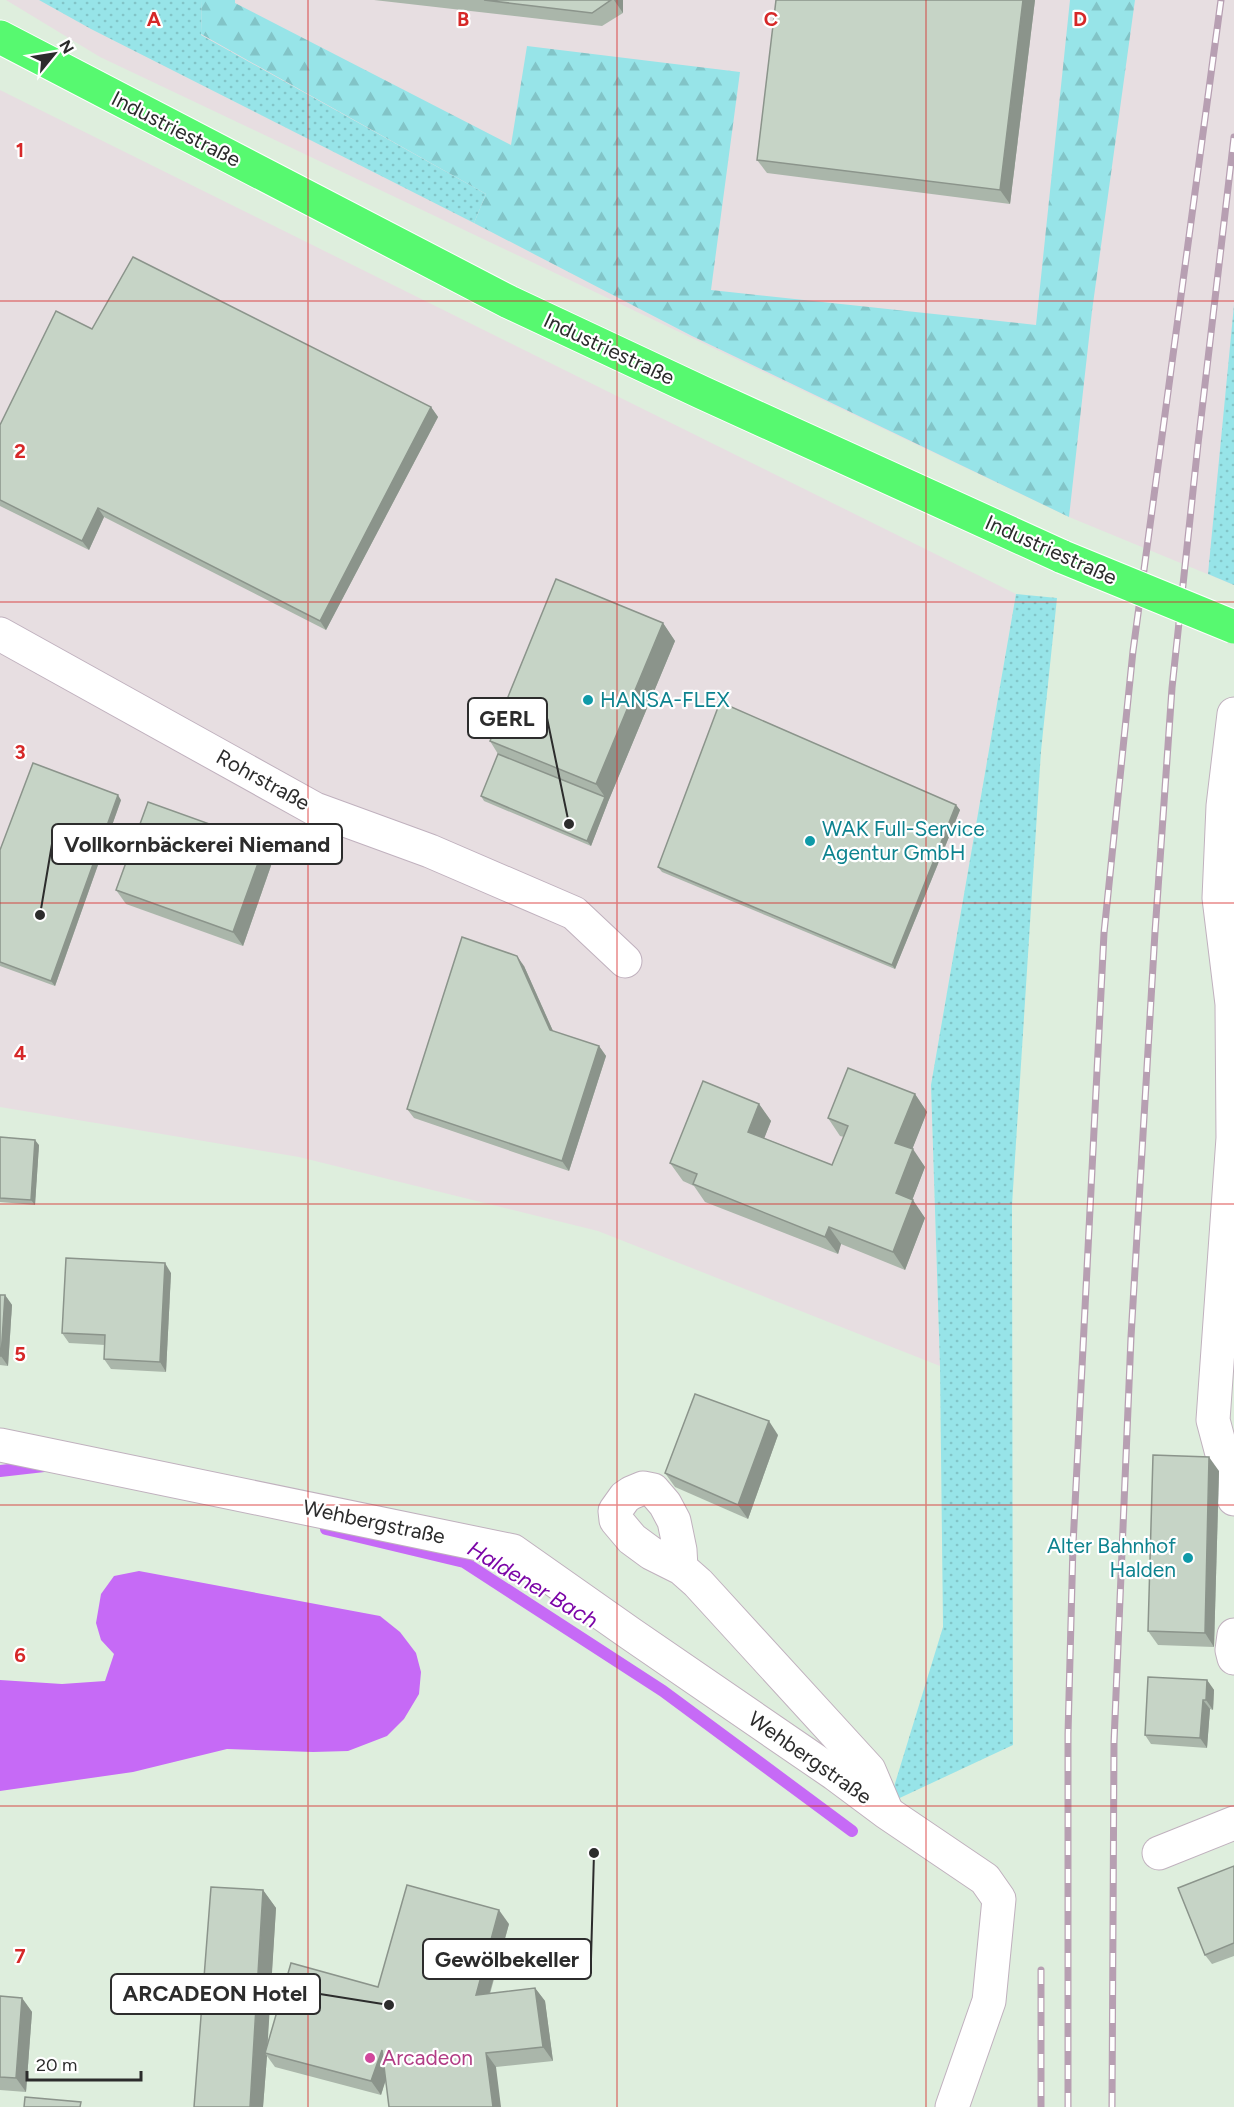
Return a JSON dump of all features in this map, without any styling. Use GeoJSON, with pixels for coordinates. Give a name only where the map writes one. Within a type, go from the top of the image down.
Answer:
{"type":"FeatureCollection","features":[{"type":"Feature","properties":{"kind":"main road","name":"Industriestraße"},"geometry":{"type":"LineString","coordinates":[[0,37],[509,302],[1063,557],[1234,627]]}},
{"type":"Feature","properties":{"kind":"street","name":"Rohrstraße"},"geometry":{"type":"LineString","coordinates":[[0,634],[315,809],[430,851],[574,913],[625,961]]}},
{"type":"Feature","properties":{"kind":"street"},"geometry":{"type":"LineString","coordinates":[[1234,714],[1223,806],[1219,898],[1232,1004],[1233,1138],[1213,1420],[1234,1499]]}},
{"type":"Feature","properties":{"kind":"street","name":"Wehbergstraße"},"geometry":{"type":"LineString","coordinates":[[0,1446],[513,1551],[835,1774],[886,1812],[985,1879],[999,1899],[989,2001],[952,2107]]}},
{"type":"Feature","properties":{"kind":"street"},"geometry":{"type":"LineString","coordinates":[[681,1568],[698,1583],[869,1770],[886,1812]]}},
{"type":"Feature","properties":{"kind":"street"},"geometry":{"type":"LineString","coordinates":[[1234,1635],[1232,1650],[1234,1658]]}},
{"type":"Feature","properties":{"kind":"street"},"geometry":{"type":"LineString","coordinates":[[1159,1853],[1234,1823]]}},
{"type":"Feature","properties":{"kind":"shaded area"},"geometry":{"type":"Polygon","coordinates":[[[6,0],[1234,0],[1234,585],[1069,517],[100,57],[6,0]]]}},
{"type":"Feature","properties":{"kind":"shaded area"},"geometry":{"type":"Polygon","coordinates":[[[0,90],[1016,594],[931,1085],[940,1366],[598,1231],[299,1157],[0,1107],[0,90]]]}},
{"type":"Feature","properties":{"kind":"shaded area"},"geometry":{"type":"Polygon","coordinates":[[[139,1571],[380,1616],[400,1632],[416,1653],[421,1672],[419,1694],[404,1719],[387,1736],[348,1751],[227,1749],[133,1772],[0,1791],[0,1680],[62,1684],[105,1681],[114,1654],[101,1640],[96,1623],[101,1594],[114,1576],[139,1571]]]}},
{"type":"Feature","properties":{"kind":"green space"},"geometry":{"type":"Polygon","coordinates":[[[39,0],[202,0],[201,35],[486,194],[474,223],[91,29],[39,0]]]}},
{"type":"Feature","properties":{"kind":"green space"},"geometry":{"type":"Polygon","coordinates":[[[202,0],[235,0],[235,3],[511,145],[527,46],[740,72],[711,290],[1036,325],[1070,0],[1135,0],[1092,311],[1069,517],[692,336],[474,223],[486,194],[201,34],[202,0]]]}},
{"type":"Feature","properties":{"kind":"green space"},"geometry":{"type":"Polygon","coordinates":[[[1234,305],[1234,585],[1208,574],[1234,305]]]}},
{"type":"Feature","properties":{"kind":"green space"},"geometry":{"type":"Polygon","coordinates":[[[1016,594],[1057,598],[1041,751],[1012,1205],[1013,1745],[889,1803],[943,1627],[940,1366],[931,1085],[1016,594]]]}},
{"type":"Feature","properties":{"kind":"building"},"geometry":{"type":"Polygon","coordinates":[[[484,0],[611,0],[592,13],[484,0]]]}},
{"type":"Feature","properties":{"kind":"building"},"geometry":{"type":"Polygon","coordinates":[[[776,0],[1023,0],[1000,190],[757,160],[776,0]]]}},
{"type":"Feature","properties":{"kind":"building"},"geometry":{"type":"Polygon","coordinates":[[[133,257],[431,407],[320,621],[98,508],[82,541],[0,500],[0,425],[56,311],[92,329],[133,257]]]}},
{"type":"Feature","properties":{"kind":"building","name":"HANSA-FLEX"},"geometry":{"type":"Polygon","coordinates":[[[556,579],[663,623],[596,784],[490,741],[556,579]]]}},
{"type":"Feature","properties":{"kind":"building","name":"WAK Full-Service Agentur GmbH"},"geometry":{"type":"Polygon","coordinates":[[[720,702],[956,805],[892,965],[658,867],[720,702]]]}},
{"type":"Feature","properties":{"kind":"building"},"geometry":{"type":"Polygon","coordinates":[[[498,754],[605,797],[587,841],[481,796],[498,754]]]}},
{"type":"Feature","properties":{"kind":"building"},"geometry":{"type":"Polygon","coordinates":[[[33,763],[118,795],[51,981],[0,962],[0,850],[33,763]]]}},
{"type":"Feature","properties":{"kind":"building"},"geometry":{"type":"Polygon","coordinates":[[[148,802],[265,844],[233,932],[116,890],[148,802]]]}},
{"type":"Feature","properties":{"kind":"building"},"geometry":{"type":"Polygon","coordinates":[[[462,937],[517,956],[550,1030],[599,1046],[562,1161],[407,1109],[462,937]]]}},
{"type":"Feature","properties":{"kind":"building"},"geometry":{"type":"Polygon","coordinates":[[[848,1068],[915,1094],[895,1143],[913,1149],[896,1193],[913,1200],[893,1252],[829,1227],[825,1237],[693,1184],[697,1174],[670,1163],[703,1081],[759,1104],[748,1132],[832,1165],[848,1126],[828,1118],[848,1068]]]}},
{"type":"Feature","properties":{"kind":"building"},"geometry":{"type":"Polygon","coordinates":[[[0,1137],[35,1140],[31,1200],[0,1198],[0,1137]]]}},
{"type":"Feature","properties":{"kind":"building"},"geometry":{"type":"Polygon","coordinates":[[[66,1258],[165,1263],[160,1362],[104,1359],[105,1335],[62,1333],[66,1258]]]}},
{"type":"Feature","properties":{"kind":"building"},"geometry":{"type":"Polygon","coordinates":[[[0,1295],[5,1295],[1,1356],[0,1356],[0,1295]]]}},
{"type":"Feature","properties":{"kind":"building"},"geometry":{"type":"Polygon","coordinates":[[[695,1394],[769,1421],[738,1505],[665,1473],[695,1394]]]}},
{"type":"Feature","properties":{"kind":"building","name":"Alter Bahnhof Halden"},"geometry":{"type":"Polygon","coordinates":[[[1153,1455],[1209,1457],[1205,1633],[1148,1631],[1153,1455]]]}},
{"type":"Feature","properties":{"kind":"building"},"geometry":{"type":"Polygon","coordinates":[[[1148,1677],[1207,1680],[1200,1738],[1145,1735],[1148,1677]]]}},
{"type":"Feature","properties":{"kind":"building"},"geometry":{"type":"Polygon","coordinates":[[[1234,1866],[1234,1943],[1205,1955],[1178,1888],[1234,1866]]]}},
{"type":"Feature","properties":{"kind":"building"},"geometry":{"type":"Polygon","coordinates":[[[407,1885],[499,1910],[476,1995],[535,1988],[543,2047],[486,2053],[493,2107],[389,2107],[382,2050],[371,2081],[265,2053],[291,1963],[378,1987],[407,1885]]]}},
{"type":"Feature","properties":{"kind":"building"},"geometry":{"type":"Polygon","coordinates":[[[211,1887],[263,1890],[250,2107],[194,2107],[211,1887]]]}},
{"type":"Feature","properties":{"kind":"building"},"geometry":{"type":"Polygon","coordinates":[[[0,1996],[22,1998],[16,2078],[0,2077],[0,1996]]]}},
{"type":"Feature","properties":{"kind":"building"},"geometry":{"type":"Polygon","coordinates":[[[25,2097],[81,2102],[80,2107],[24,2107],[25,2097]]]}},
{"type":"Feature","properties":{"kind":"waterway","name":"Haldener Bach"},"geometry":{"type":"LineString","coordinates":[[0,1471],[44,1466]]}},
{"type":"Feature","properties":{"kind":"waterway","name":"Haldener Bach"},"geometry":{"type":"LineString","coordinates":[[326,1529],[464,1562],[663,1691],[852,1831]]}},
{"type":"Feature","properties":{"kind":"railway"},"geometry":{"type":"LineString","coordinates":[[1068,2107],[1068,1734],[1073,1545],[1104,933],[1133,651],[1221,0]]}},
{"type":"Feature","properties":{"kind":"railway"},"geometry":{"type":"LineString","coordinates":[[1112,2107],[1114,1742],[1131,1337],[1155,932],[1172,688],[1234,137]]}},
{"type":"Feature","properties":{"kind":"railway"},"geometry":{"type":"LineString","coordinates":[[1041,1970],[1041,2107]]}},
{"type":"Feature","properties":{"kind":"place","name":"HANSA-FLEX"},"geometry":{"type":"Point","coordinates":[588,700]}},
{"type":"Feature","properties":{"kind":"place","name":"GERL"},"geometry":{"type":"Point","coordinates":[569,824]}},
{"type":"Feature","properties":{"kind":"place","name":"WAK Full-Service Agentur GmbH"},"geometry":{"type":"Point","coordinates":[810,841]}},
{"type":"Feature","properties":{"kind":"place","name":"Vollkornbäckerei Niemand"},"geometry":{"type":"Point","coordinates":[40,915]}},
{"type":"Feature","properties":{"kind":"place","name":"Alter Bahnhof Halden"},"geometry":{"type":"Point","coordinates":[1188,1558]}},
{"type":"Feature","properties":{"kind":"place","name":"Gewölbekeller"},"geometry":{"type":"Point","coordinates":[594,1853]}},
{"type":"Feature","properties":{"kind":"place","name":"ARCADEON Hotel"},"geometry":{"type":"Point","coordinates":[389,2005]}},
{"type":"Feature","properties":{"kind":"place","name":"Arcadeon"},"geometry":{"type":"Point","coordinates":[370,2058]}}]}
